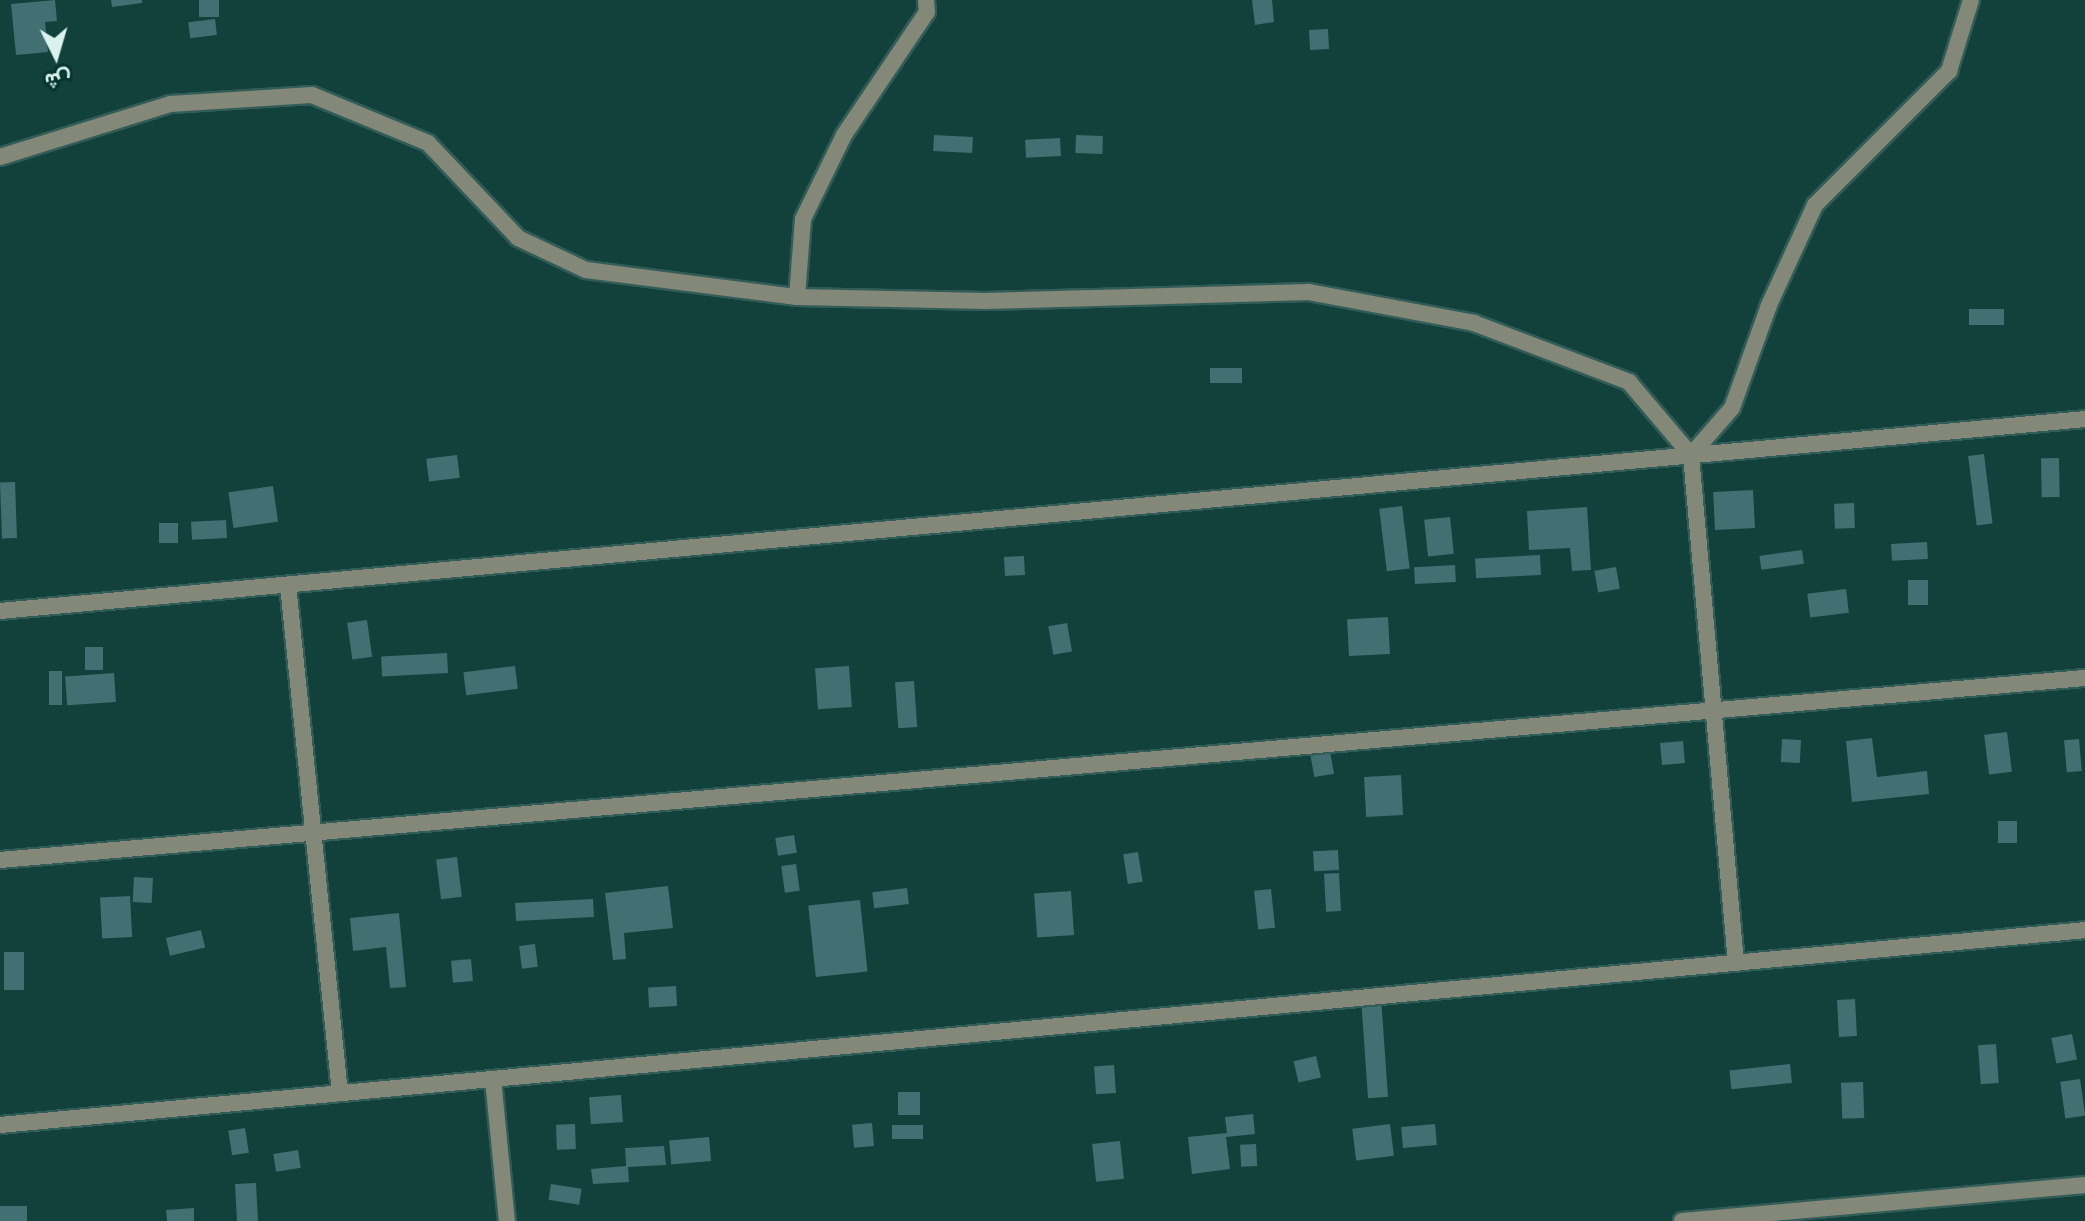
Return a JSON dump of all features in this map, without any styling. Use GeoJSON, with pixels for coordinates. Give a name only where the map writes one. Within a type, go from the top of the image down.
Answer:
{"type":"FeatureCollection","features":[{"type":"Feature","properties":{"kind":"street"},"geometry":{"type":"LineString","coordinates":[[797,297],[803,219],[844,135],[927,12],[926,0]]}},
{"type":"Feature","properties":{"kind":"street"},"geometry":{"type":"LineString","coordinates":[[1691,455],[1732,408],[1769,305],[1815,205],[1949,71],[1971,0]]}},
{"type":"Feature","properties":{"kind":"street"},"geometry":{"type":"LineString","coordinates":[[0,157],[170,104],[312,95],[428,143],[518,238],[586,270],[797,297],[986,301],[1309,292],[1474,323],[1629,382],[1691,455],[1736,963]]}},
{"type":"Feature","properties":{"kind":"street"},"geometry":{"type":"LineString","coordinates":[[0,611],[2085,419]]}},
{"type":"Feature","properties":{"kind":"street"},"geometry":{"type":"LineString","coordinates":[[288,585],[340,1093]]}},
{"type":"Feature","properties":{"kind":"street"},"geometry":{"type":"LineString","coordinates":[[0,860],[2085,678]]}},
{"type":"Feature","properties":{"kind":"street"},"geometry":{"type":"LineString","coordinates":[[0,1125],[2085,930]]}},
{"type":"Feature","properties":{"kind":"street"},"geometry":{"type":"LineString","coordinates":[[493,1079],[507,1221]]}},
{"type":"Feature","properties":{"kind":"street"},"geometry":{"type":"LineString","coordinates":[[1682,1221],[2085,1185]]}},
{"type":"Feature","properties":{"kind":"building"},"geometry":{"type":"Polygon","coordinates":[[[55,0],[57,21],[45,22],[48,52],[16,55],[11,4],[55,0]]]}},
{"type":"Feature","properties":{"kind":"building"},"geometry":{"type":"Polygon","coordinates":[[[111,0],[142,0],[142,3],[112,7],[111,0]]]}},
{"type":"Feature","properties":{"kind":"building"},"geometry":{"type":"Polygon","coordinates":[[[199,0],[219,0],[219,17],[199,17],[199,0]]]}},
{"type":"Feature","properties":{"kind":"building"},"geometry":{"type":"Polygon","coordinates":[[[1252,0],[1272,0],[1274,22],[1255,25],[1252,0]]]}},
{"type":"Feature","properties":{"kind":"building"},"geometry":{"type":"Polygon","coordinates":[[[215,19],[217,35],[190,38],[188,22],[215,19]]]}},
{"type":"Feature","properties":{"kind":"building"},"geometry":{"type":"Polygon","coordinates":[[[1328,29],[1329,49],[1310,50],[1309,30],[1328,29]]]}},
{"type":"Feature","properties":{"kind":"building"},"geometry":{"type":"Polygon","coordinates":[[[934,135],[973,137],[972,153],[933,151],[934,135]]]}},
{"type":"Feature","properties":{"kind":"building"},"geometry":{"type":"Polygon","coordinates":[[[1076,135],[1103,136],[1102,154],[1075,153],[1076,135]]]}},
{"type":"Feature","properties":{"kind":"building"},"geometry":{"type":"Polygon","coordinates":[[[1060,138],[1061,156],[1026,158],[1025,140],[1060,138]]]}},
{"type":"Feature","properties":{"kind":"building"},"geometry":{"type":"Polygon","coordinates":[[[1969,309],[2004,309],[2004,325],[1969,325],[1969,309]]]}},
{"type":"Feature","properties":{"kind":"building"},"geometry":{"type":"Polygon","coordinates":[[[1210,368],[1242,368],[1242,383],[1210,383],[1210,368]]]}},
{"type":"Feature","properties":{"kind":"building"},"geometry":{"type":"Polygon","coordinates":[[[1984,454],[1993,523],[1977,525],[1968,456],[1984,454]]]}},
{"type":"Feature","properties":{"kind":"building"},"geometry":{"type":"Polygon","coordinates":[[[457,455],[460,478],[429,482],[426,459],[457,455]]]}},
{"type":"Feature","properties":{"kind":"building"},"geometry":{"type":"Polygon","coordinates":[[[2041,458],[2059,458],[2060,497],[2042,497],[2041,458]]]}},
{"type":"Feature","properties":{"kind":"building"},"geometry":{"type":"Polygon","coordinates":[[[15,482],[17,538],[2,538],[0,483],[15,482]]]}},
{"type":"Feature","properties":{"kind":"building"},"geometry":{"type":"Polygon","coordinates":[[[273,486],[278,522],[233,528],[228,492],[273,486]]]}},
{"type":"Feature","properties":{"kind":"building"},"geometry":{"type":"Polygon","coordinates":[[[1753,490],[1755,528],[1715,530],[1713,492],[1753,490]]]}},
{"type":"Feature","properties":{"kind":"building"},"geometry":{"type":"Polygon","coordinates":[[[1854,503],[1855,528],[1835,529],[1834,504],[1854,503]]]}},
{"type":"Feature","properties":{"kind":"building"},"geometry":{"type":"Polygon","coordinates":[[[1402,506],[1410,569],[1387,571],[1379,509],[1402,506]]]}},
{"type":"Feature","properties":{"kind":"building"},"geometry":{"type":"Polygon","coordinates":[[[1587,507],[1591,570],[1572,571],[1570,548],[1529,550],[1527,511],[1587,507]]]}},
{"type":"Feature","properties":{"kind":"building"},"geometry":{"type":"Polygon","coordinates":[[[1450,517],[1454,554],[1428,557],[1424,520],[1450,517]]]}},
{"type":"Feature","properties":{"kind":"building"},"geometry":{"type":"Polygon","coordinates":[[[226,520],[227,538],[192,540],[191,522],[226,520]]]}},
{"type":"Feature","properties":{"kind":"building"},"geometry":{"type":"Polygon","coordinates":[[[159,523],[178,523],[178,543],[159,543],[159,523]]]}},
{"type":"Feature","properties":{"kind":"building"},"geometry":{"type":"Polygon","coordinates":[[[1927,542],[1928,559],[1892,561],[1891,544],[1927,542]]]}},
{"type":"Feature","properties":{"kind":"building"},"geometry":{"type":"Polygon","coordinates":[[[1802,550],[1804,564],[1761,570],[1759,556],[1802,550]]]}},
{"type":"Feature","properties":{"kind":"building"},"geometry":{"type":"Polygon","coordinates":[[[1540,555],[1541,575],[1476,578],[1475,558],[1540,555]]]}},
{"type":"Feature","properties":{"kind":"building"},"geometry":{"type":"Polygon","coordinates":[[[1024,556],[1025,575],[1005,576],[1004,557],[1024,556]]]}},
{"type":"Feature","properties":{"kind":"building"},"geometry":{"type":"Polygon","coordinates":[[[1455,565],[1456,582],[1415,584],[1414,567],[1455,565]]]}},
{"type":"Feature","properties":{"kind":"building"},"geometry":{"type":"Polygon","coordinates":[[[1616,567],[1620,589],[1598,592],[1594,571],[1616,567]]]}},
{"type":"Feature","properties":{"kind":"building"},"geometry":{"type":"Polygon","coordinates":[[[1908,580],[1928,580],[1928,605],[1908,605],[1908,580]]]}},
{"type":"Feature","properties":{"kind":"building"},"geometry":{"type":"Polygon","coordinates":[[[1846,589],[1849,613],[1810,618],[1807,594],[1846,589]]]}},
{"type":"Feature","properties":{"kind":"building"},"geometry":{"type":"Polygon","coordinates":[[[1388,617],[1390,654],[1349,656],[1347,619],[1388,617]]]}},
{"type":"Feature","properties":{"kind":"building"},"geometry":{"type":"Polygon","coordinates":[[[367,620],[372,657],[352,659],[347,623],[367,620]]]}},
{"type":"Feature","properties":{"kind":"building"},"geometry":{"type":"Polygon","coordinates":[[[1067,623],[1072,652],[1053,655],[1048,626],[1067,623]]]}},
{"type":"Feature","properties":{"kind":"building"},"geometry":{"type":"Polygon","coordinates":[[[85,647],[103,647],[103,670],[85,670],[85,647]]]}},
{"type":"Feature","properties":{"kind":"building"},"geometry":{"type":"Polygon","coordinates":[[[447,653],[448,673],[382,676],[381,656],[447,653]]]}},
{"type":"Feature","properties":{"kind":"building"},"geometry":{"type":"Polygon","coordinates":[[[515,666],[518,689],[466,695],[463,672],[515,666]]]}},
{"type":"Feature","properties":{"kind":"building"},"geometry":{"type":"Polygon","coordinates":[[[849,666],[852,707],[818,709],[815,668],[849,666]]]}},
{"type":"Feature","properties":{"kind":"building"},"geometry":{"type":"Polygon","coordinates":[[[49,671],[62,671],[62,705],[49,705],[49,671]]]}},
{"type":"Feature","properties":{"kind":"building"},"geometry":{"type":"Polygon","coordinates":[[[114,673],[116,702],[67,705],[65,676],[114,673]]]}},
{"type":"Feature","properties":{"kind":"building"},"geometry":{"type":"Polygon","coordinates":[[[914,681],[917,727],[898,728],[895,682],[914,681]]]}},
{"type":"Feature","properties":{"kind":"building"},"geometry":{"type":"Polygon","coordinates":[[[2007,732],[2012,772],[1989,775],[1984,735],[2007,732]]]}},
{"type":"Feature","properties":{"kind":"building"},"geometry":{"type":"Polygon","coordinates":[[[1872,738],[1877,777],[1927,771],[1929,794],[1852,802],[1846,741],[1872,738]]]}},
{"type":"Feature","properties":{"kind":"building"},"geometry":{"type":"Polygon","coordinates":[[[1782,739],[1801,740],[1800,763],[1781,762],[1782,739]]]}},
{"type":"Feature","properties":{"kind":"building"},"geometry":{"type":"Polygon","coordinates":[[[2079,739],[2082,771],[2067,772],[2064,740],[2079,739]]]}},
{"type":"Feature","properties":{"kind":"building"},"geometry":{"type":"Polygon","coordinates":[[[1683,741],[1685,763],[1662,765],[1660,743],[1683,741]]]}},
{"type":"Feature","properties":{"kind":"building"},"geometry":{"type":"Polygon","coordinates":[[[1330,751],[1334,774],[1314,777],[1310,754],[1330,751]]]}},
{"type":"Feature","properties":{"kind":"building"},"geometry":{"type":"Polygon","coordinates":[[[1401,775],[1403,815],[1366,817],[1364,777],[1401,775]]]}},
{"type":"Feature","properties":{"kind":"building"},"geometry":{"type":"Polygon","coordinates":[[[1998,821],[2017,821],[2017,843],[1998,843],[1998,821]]]}},
{"type":"Feature","properties":{"kind":"building"},"geometry":{"type":"Polygon","coordinates":[[[794,835],[797,853],[778,856],[775,838],[794,835]]]}},
{"type":"Feature","properties":{"kind":"building"},"geometry":{"type":"Polygon","coordinates":[[[1338,850],[1339,870],[1314,871],[1313,851],[1338,850]]]}},
{"type":"Feature","properties":{"kind":"building"},"geometry":{"type":"Polygon","coordinates":[[[1138,852],[1143,882],[1128,884],[1123,854],[1138,852]]]}},
{"type":"Feature","properties":{"kind":"building"},"geometry":{"type":"Polygon","coordinates":[[[457,857],[462,897],[441,899],[436,860],[457,857]]]}},
{"type":"Feature","properties":{"kind":"building"},"geometry":{"type":"Polygon","coordinates":[[[796,864],[800,891],[785,893],[781,866],[796,864]]]}},
{"type":"Feature","properties":{"kind":"building"},"geometry":{"type":"Polygon","coordinates":[[[1339,873],[1341,911],[1326,912],[1324,874],[1339,873]]]}},
{"type":"Feature","properties":{"kind":"building"},"geometry":{"type":"Polygon","coordinates":[[[134,877],[153,878],[152,903],[133,902],[134,877]]]}},
{"type":"Feature","properties":{"kind":"building"},"geometry":{"type":"Polygon","coordinates":[[[668,886],[673,928],[624,933],[626,959],[613,960],[605,893],[668,886]]]}},
{"type":"Feature","properties":{"kind":"building"},"geometry":{"type":"Polygon","coordinates":[[[907,888],[909,904],[874,908],[872,892],[907,888]]]}},
{"type":"Feature","properties":{"kind":"building"},"geometry":{"type":"Polygon","coordinates":[[[1271,889],[1275,928],[1258,930],[1254,891],[1271,889]]]}},
{"type":"Feature","properties":{"kind":"building"},"geometry":{"type":"Polygon","coordinates":[[[1071,891],[1074,935],[1037,937],[1034,894],[1071,891]]]}},
{"type":"Feature","properties":{"kind":"building"},"geometry":{"type":"Polygon","coordinates":[[[130,896],[132,937],[102,939],[100,898],[130,896]]]}},
{"type":"Feature","properties":{"kind":"building"},"geometry":{"type":"Polygon","coordinates":[[[593,899],[594,917],[516,921],[515,903],[593,899]]]}},
{"type":"Feature","properties":{"kind":"building"},"geometry":{"type":"Polygon","coordinates":[[[860,900],[868,972],[816,977],[808,905],[860,900]]]}},
{"type":"Feature","properties":{"kind":"building"},"geometry":{"type":"Polygon","coordinates":[[[399,913],[406,987],[390,988],[386,947],[353,951],[350,918],[399,913]]]}},
{"type":"Feature","properties":{"kind":"building"},"geometry":{"type":"Polygon","coordinates":[[[201,930],[205,948],[170,956],[166,938],[201,930]]]}},
{"type":"Feature","properties":{"kind":"building"},"geometry":{"type":"Polygon","coordinates":[[[535,944],[538,967],[522,969],[519,946],[535,944]]]}},
{"type":"Feature","properties":{"kind":"building"},"geometry":{"type":"Polygon","coordinates":[[[4,952],[24,952],[24,990],[4,990],[4,952]]]}},
{"type":"Feature","properties":{"kind":"building"},"geometry":{"type":"Polygon","coordinates":[[[471,959],[473,981],[453,983],[451,961],[471,959]]]}},
{"type":"Feature","properties":{"kind":"building"},"geometry":{"type":"Polygon","coordinates":[[[676,986],[677,1006],[649,1007],[648,987],[676,986]]]}},
{"type":"Feature","properties":{"kind":"building"},"geometry":{"type":"Polygon","coordinates":[[[1381,997],[1388,1097],[1368,1098],[1361,998],[1381,997]]]}},
{"type":"Feature","properties":{"kind":"building"},"geometry":{"type":"Polygon","coordinates":[[[1855,999],[1857,1036],[1839,1037],[1837,1000],[1855,999]]]}},
{"type":"Feature","properties":{"kind":"building"},"geometry":{"type":"Polygon","coordinates":[[[2072,1034],[2077,1060],[2056,1064],[2051,1038],[2072,1034]]]}},
{"type":"Feature","properties":{"kind":"building"},"geometry":{"type":"Polygon","coordinates":[[[1996,1044],[1999,1083],[1981,1084],[1978,1045],[1996,1044]]]}},
{"type":"Feature","properties":{"kind":"building"},"geometry":{"type":"Polygon","coordinates":[[[1316,1056],[1321,1077],[1299,1083],[1294,1061],[1316,1056]]]}},
{"type":"Feature","properties":{"kind":"building"},"geometry":{"type":"Polygon","coordinates":[[[1790,1064],[1792,1083],[1731,1089],[1729,1070],[1790,1064]]]}},
{"type":"Feature","properties":{"kind":"building"},"geometry":{"type":"Polygon","coordinates":[[[1114,1065],[1116,1093],[1096,1094],[1094,1066],[1114,1065]]]}},
{"type":"Feature","properties":{"kind":"building"},"geometry":{"type":"Polygon","coordinates":[[[2080,1079],[2085,1116],[2065,1118],[2060,1082],[2080,1079]]]}},
{"type":"Feature","properties":{"kind":"building"},"geometry":{"type":"Polygon","coordinates":[[[1863,1082],[1864,1118],[1842,1119],[1841,1083],[1863,1082]]]}},
{"type":"Feature","properties":{"kind":"building"},"geometry":{"type":"Polygon","coordinates":[[[898,1092],[920,1092],[920,1115],[898,1115],[898,1092]]]}},
{"type":"Feature","properties":{"kind":"building"},"geometry":{"type":"Polygon","coordinates":[[[621,1095],[623,1122],[591,1124],[589,1097],[621,1095]]]}},
{"type":"Feature","properties":{"kind":"building"},"geometry":{"type":"Polygon","coordinates":[[[1253,1114],[1255,1134],[1226,1137],[1230,1169],[1192,1174],[1188,1137],[1227,1133],[1225,1117],[1253,1114]]]}},
{"type":"Feature","properties":{"kind":"building"},"geometry":{"type":"Polygon","coordinates":[[[872,1123],[874,1146],[854,1148],[852,1125],[872,1123]]]}},
{"type":"Feature","properties":{"kind":"building"},"geometry":{"type":"Polygon","coordinates":[[[575,1124],[576,1149],[557,1150],[556,1125],[575,1124]]]}},
{"type":"Feature","properties":{"kind":"building"},"geometry":{"type":"Polygon","coordinates":[[[1390,1124],[1394,1156],[1356,1160],[1352,1129],[1390,1124]]]}},
{"type":"Feature","properties":{"kind":"building"},"geometry":{"type":"Polygon","coordinates":[[[1435,1124],[1437,1145],[1403,1148],[1401,1127],[1435,1124]]]}},
{"type":"Feature","properties":{"kind":"building"},"geometry":{"type":"Polygon","coordinates":[[[892,1125],[923,1125],[923,1139],[892,1139],[892,1125]]]}},
{"type":"Feature","properties":{"kind":"building"},"geometry":{"type":"Polygon","coordinates":[[[245,1128],[249,1153],[232,1155],[228,1131],[245,1128]]]}},
{"type":"Feature","properties":{"kind":"building"},"geometry":{"type":"Polygon","coordinates":[[[709,1137],[711,1161],[671,1164],[669,1140],[709,1137]]]}},
{"type":"Feature","properties":{"kind":"building"},"geometry":{"type":"Polygon","coordinates":[[[1120,1141],[1124,1179],[1096,1182],[1092,1144],[1120,1141]]]}},
{"type":"Feature","properties":{"kind":"building"},"geometry":{"type":"Polygon","coordinates":[[[1256,1144],[1257,1166],[1241,1167],[1240,1145],[1256,1144]]]}},
{"type":"Feature","properties":{"kind":"building"},"geometry":{"type":"Polygon","coordinates":[[[664,1146],[666,1165],[628,1167],[629,1182],[593,1184],[591,1169],[626,1166],[625,1148],[664,1146]]]}},
{"type":"Feature","properties":{"kind":"building"},"geometry":{"type":"Polygon","coordinates":[[[298,1150],[301,1168],[276,1172],[273,1154],[298,1150]]]}},
{"type":"Feature","properties":{"kind":"building"},"geometry":{"type":"Polygon","coordinates":[[[256,1183],[258,1221],[237,1221],[235,1184],[256,1183]]]}},
{"type":"Feature","properties":{"kind":"building"},"geometry":{"type":"Polygon","coordinates":[[[551,1184],[582,1189],[579,1205],[548,1200],[551,1184]]]}},
{"type":"Feature","properties":{"kind":"building"},"geometry":{"type":"Polygon","coordinates":[[[0,1206],[27,1206],[27,1221],[0,1221],[0,1206]]]}},
{"type":"Feature","properties":{"kind":"building"},"geometry":{"type":"Polygon","coordinates":[[[194,1208],[194,1221],[167,1221],[166,1210],[194,1208]]]}}]}
